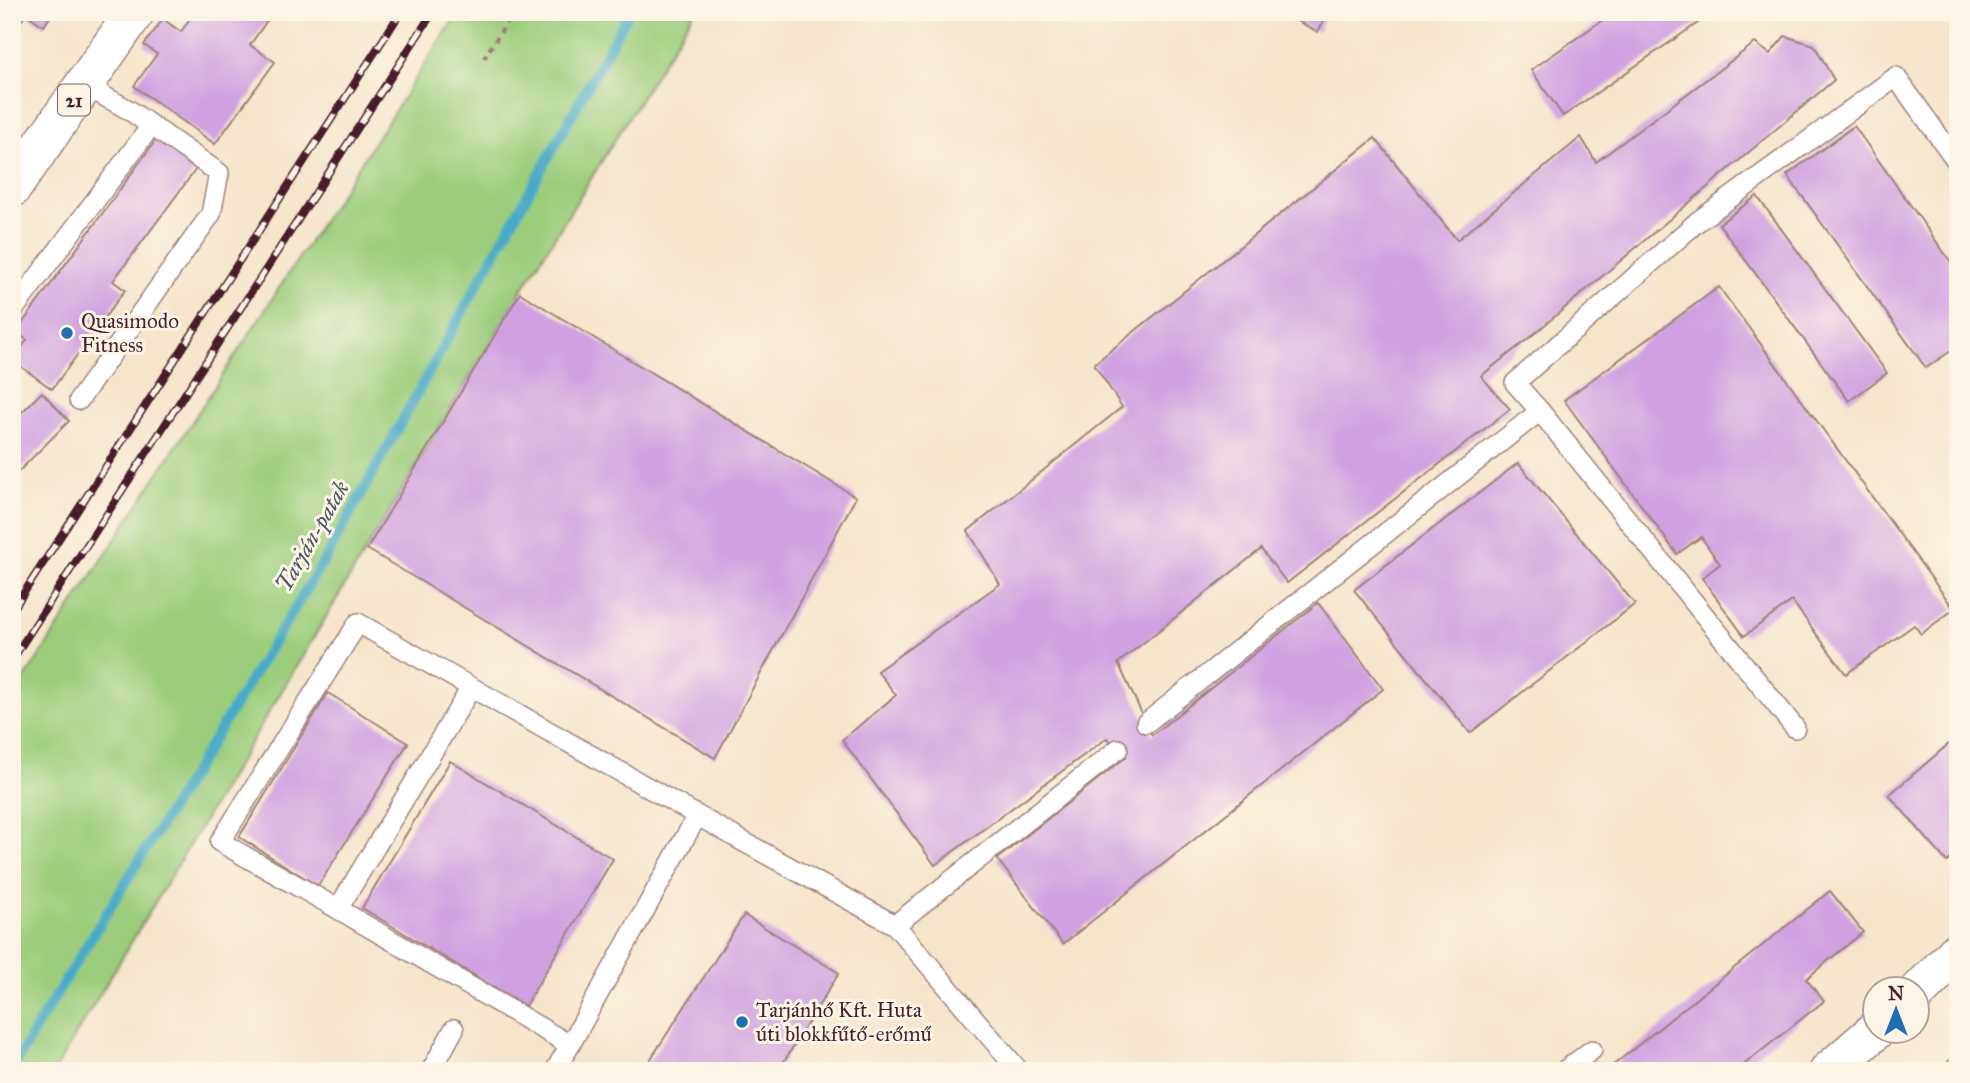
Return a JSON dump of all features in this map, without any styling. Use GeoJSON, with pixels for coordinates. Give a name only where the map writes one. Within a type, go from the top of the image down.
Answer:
{"type":"FeatureCollection","features":[{"type":"Feature","properties":{"kind":"main road","name":"21"},"geometry":{"type":"LineString","coordinates":[[12,188],[135,12]]}},
{"type":"Feature","properties":{"kind":"main road"},"geometry":{"type":"LineString","coordinates":[[1932,977],[1958,951]]}},
{"type":"Feature","properties":{"kind":"main road"},"geometry":{"type":"LineString","coordinates":[[1829,1071],[1862,1043]]}},
{"type":"Feature","properties":{"kind":"lane"},"geometry":{"type":"LineString","coordinates":[[1795,728],[1515,383],[1696,222],[1896,77],[1958,163]]}},
{"type":"Feature","properties":{"kind":"lane"},"geometry":{"type":"LineString","coordinates":[[79,400],[211,214],[219,173],[85,85]]}},
{"type":"Feature","properties":{"kind":"lane"},"geometry":{"type":"LineString","coordinates":[[12,307],[14,309],[151,126]]}},
{"type":"Feature","properties":{"kind":"lane"},"geometry":{"type":"LineString","coordinates":[[1146,723],[1540,411]]}},
{"type":"Feature","properties":{"kind":"lane"},"geometry":{"type":"LineString","coordinates":[[570,1045],[219,842],[358,624],[895,925],[1019,1071]]}},
{"type":"Feature","properties":{"kind":"lane"},"geometry":{"type":"LineString","coordinates":[[338,909],[471,688]]}},
{"type":"Feature","properties":{"kind":"lane"},"geometry":{"type":"LineString","coordinates":[[895,925],[1118,749]]}},
{"type":"Feature","properties":{"kind":"lane"},"geometry":{"type":"LineString","coordinates":[[555,1071],[697,816]]}},
{"type":"Feature","properties":{"kind":"lane"},"geometry":{"type":"LineString","coordinates":[[430,1071],[454,1029]]}},
{"type":"Feature","properties":{"kind":"lane"},"geometry":{"type":"LineString","coordinates":[[1564,1071],[1592,1050]]}},
{"type":"Feature","properties":{"kind":"lane"},"geometry":{"type":"LineString","coordinates":[[1953,1071],[1958,1066]]}},
{"type":"Feature","properties":{"kind":"path"},"geometry":{"type":"LineString","coordinates":[[484,58],[514,12]]}},
{"type":"Feature","properties":{"kind":"green space"},"geometry":{"type":"Polygon","coordinates":[[[459,12],[694,12],[520,293],[54,1071],[12,1071],[12,698],[459,12]]]}},
{"type":"Feature","properties":{"kind":"building"},"geometry":{"type":"Polygon","coordinates":[[[12,12],[53,12],[44,26],[26,14],[12,34],[12,12]]]}},
{"type":"Feature","properties":{"kind":"building"},"geometry":{"type":"Polygon","coordinates":[[[194,12],[273,12],[250,45],[275,62],[215,144],[134,86],[157,54],[144,45],[163,19],[181,32],[194,12]]]}},
{"type":"Feature","properties":{"kind":"building"},"geometry":{"type":"Polygon","coordinates":[[[1280,12],[1328,12],[1318,32],[1280,12]]]}},
{"type":"Feature","properties":{"kind":"building"},"geometry":{"type":"Polygon","coordinates":[[[1614,12],[1697,12],[1702,20],[1563,116],[1531,70],[1614,12]]]}},
{"type":"Feature","properties":{"kind":"building"},"geometry":{"type":"Polygon","coordinates":[[[1785,36],[1814,45],[1834,80],[1481,376],[1510,409],[1287,583],[1261,549],[1118,663],[1152,735],[1318,603],[1383,689],[1063,944],[997,859],[1126,757],[1107,738],[935,865],[842,740],[896,695],[877,671],[1000,584],[968,531],[1122,407],[1094,364],[1375,138],[1457,240],[1581,137],[1596,162],[1755,43],[1770,54],[1785,36]]]}},
{"type":"Feature","properties":{"kind":"building"},"geometry":{"type":"Polygon","coordinates":[[[1854,126],[1958,272],[1958,346],[1926,368],[1787,175],[1854,126]]]}},
{"type":"Feature","properties":{"kind":"building"},"geometry":{"type":"Polygon","coordinates":[[[156,140],[196,169],[113,281],[125,290],[52,389],[12,360],[27,340],[16,332],[156,140]]]}},
{"type":"Feature","properties":{"kind":"building"},"geometry":{"type":"Polygon","coordinates":[[[1757,196],[1887,373],[1849,401],[1719,224],[1757,196]]]}},
{"type":"Feature","properties":{"kind":"building"},"geometry":{"type":"Polygon","coordinates":[[[1719,287],[1954,609],[1921,634],[1914,625],[1846,674],[1792,601],[1744,636],[1702,578],[1720,564],[1701,537],[1677,554],[1564,400],[1719,287]]]}},
{"type":"Feature","properties":{"kind":"building"},"geometry":{"type":"Polygon","coordinates":[[[520,293],[856,497],[715,758],[367,549],[520,293]]]}},
{"type":"Feature","properties":{"kind":"building"},"geometry":{"type":"Polygon","coordinates":[[[42,392],[69,421],[12,478],[12,422],[42,392]]]}},
{"type":"Feature","properties":{"kind":"building"},"geometry":{"type":"Polygon","coordinates":[[[1518,463],[1635,604],[1470,733],[1354,590],[1518,463]]]}},
{"type":"Feature","properties":{"kind":"building"},"geometry":{"type":"Polygon","coordinates":[[[328,693],[408,743],[318,886],[239,837],[328,693]]]}},
{"type":"Feature","properties":{"kind":"building"},"geometry":{"type":"Polygon","coordinates":[[[1958,736],[1958,853],[1947,862],[1889,795],[1958,736]]]}},
{"type":"Feature","properties":{"kind":"building"},"geometry":{"type":"Polygon","coordinates":[[[450,761],[613,859],[525,1006],[362,908],[450,761]]]}},
{"type":"Feature","properties":{"kind":"building"},"geometry":{"type":"Polygon","coordinates":[[[1830,891],[1863,932],[1806,979],[1824,1001],[1736,1071],[1606,1071],[1830,891]]]}},
{"type":"Feature","properties":{"kind":"building","name":"Tarjánhő Kft. Huta úti blokkfűtő-erőmű"},"geometry":{"type":"Polygon","coordinates":[[[744,915],[839,973],[778,1071],[643,1071],[744,915]]]}},
{"type":"Feature","properties":{"kind":"waterway","name":"Tarján-patak"},"geometry":{"type":"LineString","coordinates":[[12,1070],[328,554],[629,12]]}},
{"type":"Feature","properties":{"kind":"railway"},"geometry":{"type":"LineString","coordinates":[[12,611],[401,12]]}},
{"type":"Feature","properties":{"kind":"railway"},"geometry":{"type":"LineString","coordinates":[[12,660],[433,12]]}},
{"type":"Feature","properties":{"kind":"place","name":"Quasimodo Fitness"},"geometry":{"type":"Point","coordinates":[67,333]}},
{"type":"Feature","properties":{"kind":"place","name":"Tarjánhő Kft. Huta úti blokkfűtő-erőmű"},"geometry":{"type":"Point","coordinates":[742,1022]}}]}
